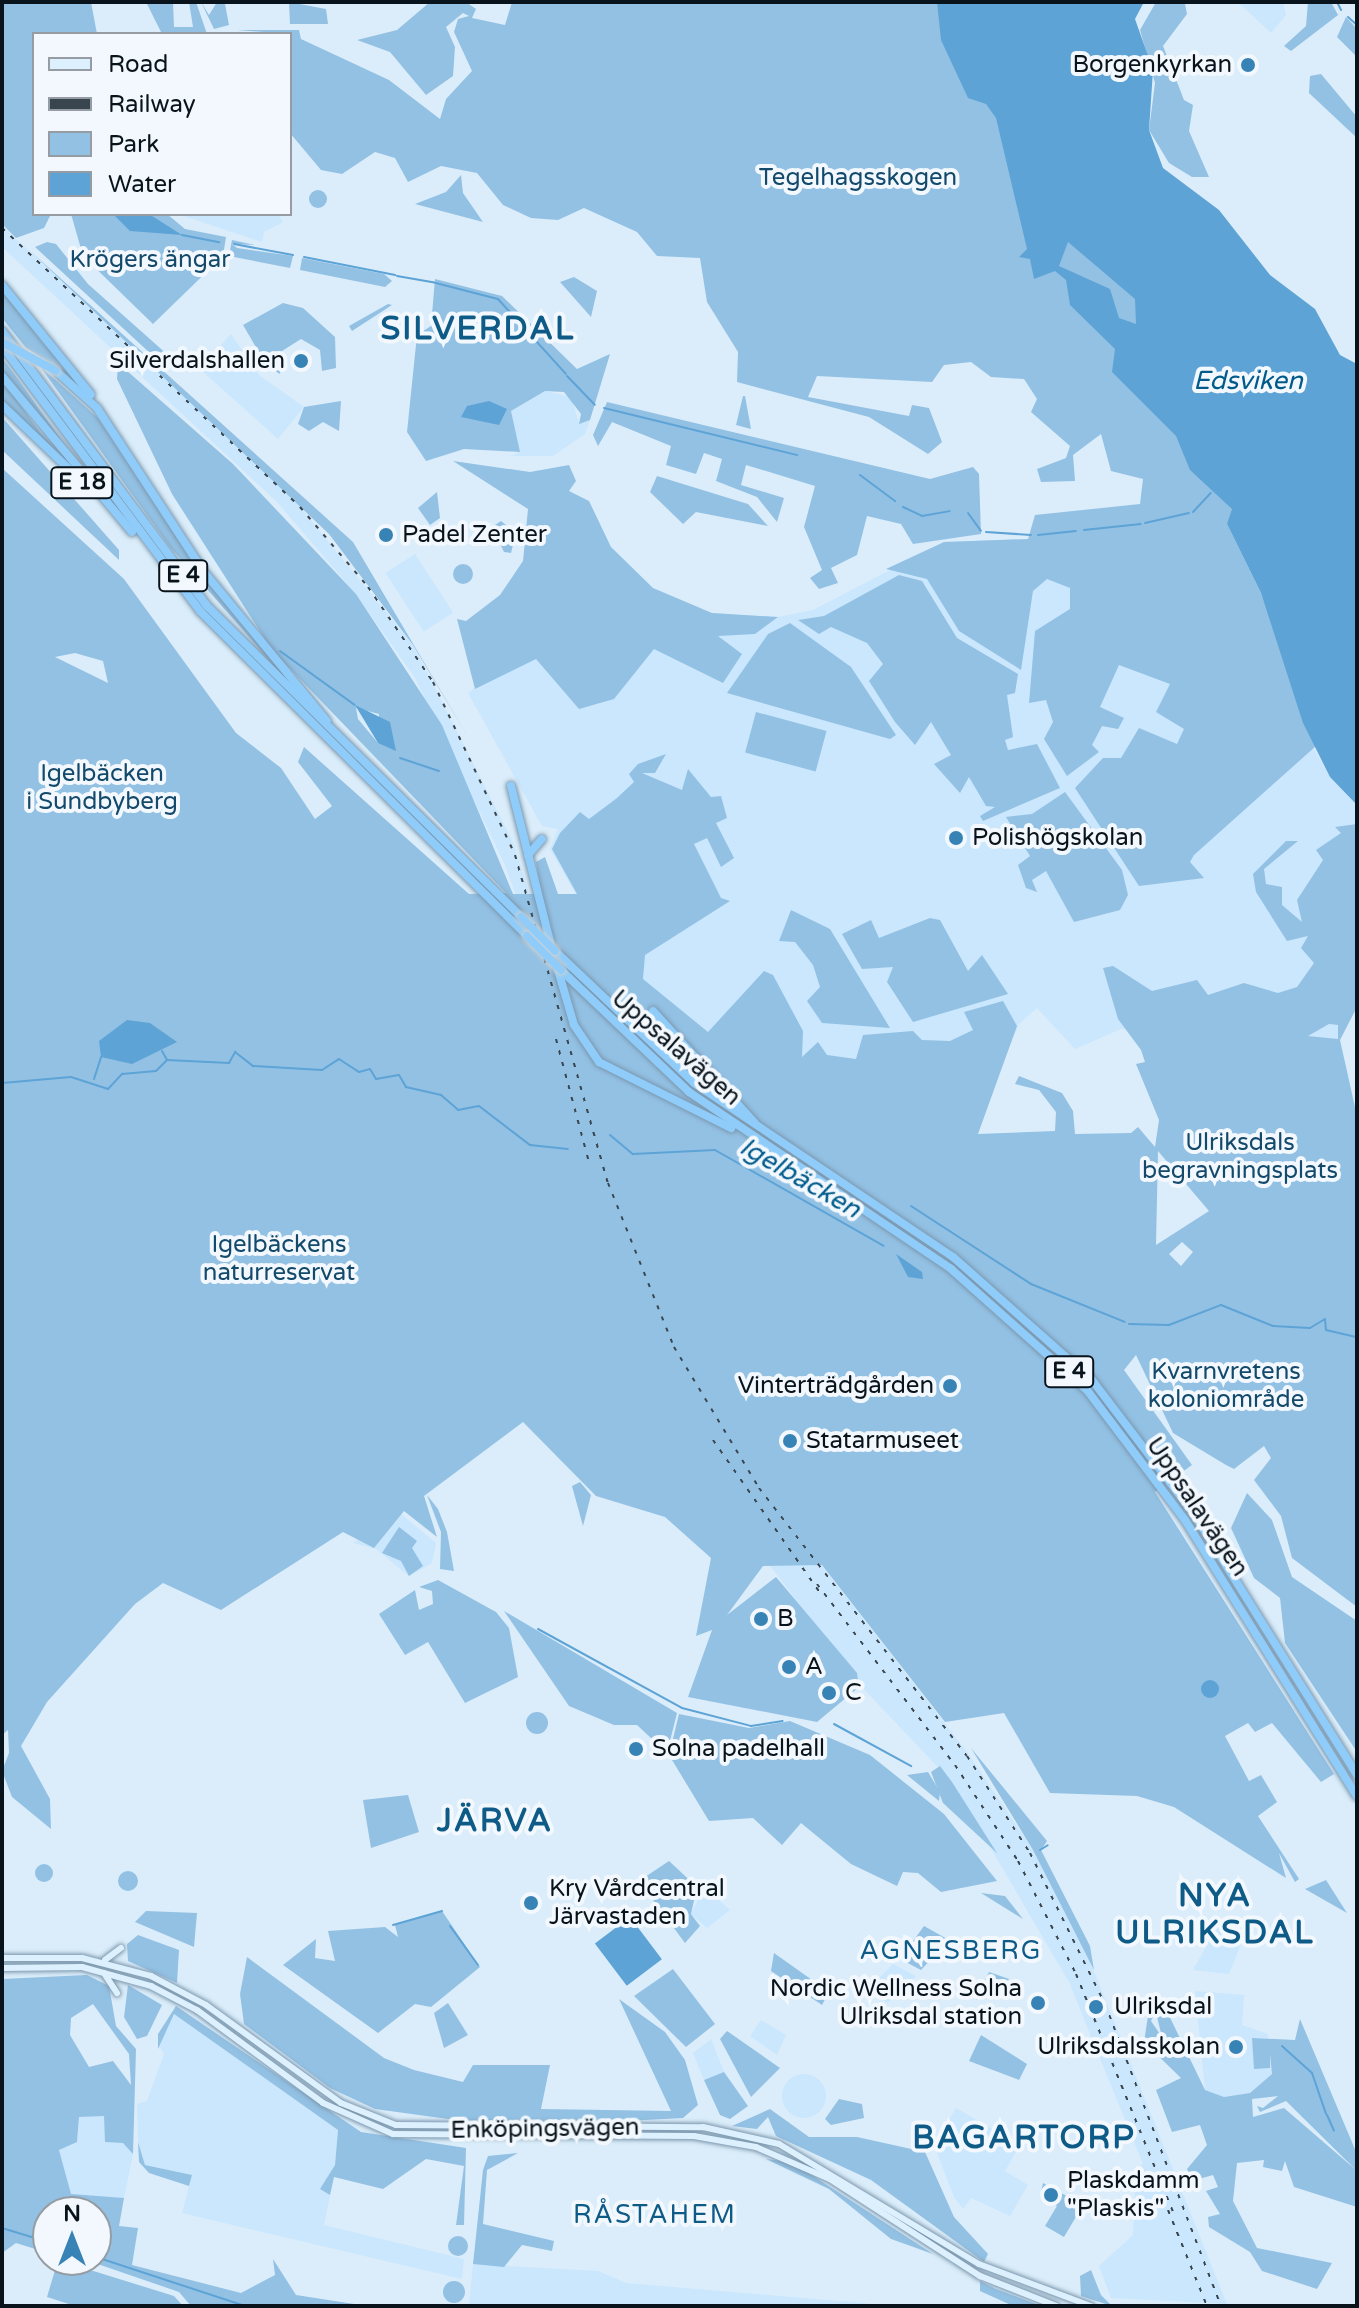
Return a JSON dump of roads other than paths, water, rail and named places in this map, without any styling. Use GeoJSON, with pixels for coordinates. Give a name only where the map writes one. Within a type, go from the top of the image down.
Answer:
{"type":"FeatureCollection","features":[{"type":"Feature","properties":{"kind":"highway"},"geometry":{"type":"LineString","coordinates":[[2,285],[123,447]]}},
{"type":"Feature","properties":{"kind":"highway","name":"Uppsalavägen"},"geometry":{"type":"LineString","coordinates":[[2,331],[207,606],[555,951],[694,1083],[777,1142],[953,1257],[1092,1380],[1194,1514],[1357,1775]]}},
{"type":"Feature","properties":{"kind":"highway","name":"E 18"},"geometry":{"type":"LineString","coordinates":[[2,344],[56,371],[123,447],[228,603],[396,795]]}},
{"type":"Feature","properties":{"kind":"highway","name":"Uppsalavägen"},"geometry":{"type":"LineString","coordinates":[[2,344],[160,563],[269,686],[561,970],[689,1092],[951,1269],[1087,1390],[1185,1520],[1357,1796]]}},
{"type":"Feature","properties":{"kind":"highway"},"geometry":{"type":"LineString","coordinates":[[2,376],[160,563]]}},
{"type":"Feature","properties":{"kind":"highway","name":"E 18"},"geometry":{"type":"LineString","coordinates":[[2,405],[160,563]]}},
{"type":"Feature","properties":{"kind":"highway"},"geometry":{"type":"LineString","coordinates":[[511,786],[571,1015],[592,1054],[625,1081],[750,1136]]}},
{"type":"Feature","properties":{"kind":"highway"},"geometry":{"type":"LineString","coordinates":[[528,855],[542,839]]}},
{"type":"Feature","properties":{"kind":"highway"},"geometry":{"type":"LineString","coordinates":[[653,1011],[711,1082],[777,1142]]}},
{"type":"Feature","properties":{"kind":"main road"},"geometry":{"type":"LineString","coordinates":[[103,1961],[121,1948],[130,1968]]}},
{"type":"Feature","properties":{"kind":"main road","name":"Enköpingsvägen"},"geometry":{"type":"LineString","coordinates":[[2,1958],[103,1961],[130,1968],[206,2005],[341,2103],[396,2125],[703,2127],[802,2154],[979,2264],[1067,2303],[1091,2306]]}},
{"type":"Feature","properties":{"kind":"main road","name":"Enköpingsvägen"},"geometry":{"type":"LineString","coordinates":[[2,1968],[102,1971],[134,1980],[197,2010],[323,2103],[380,2130],[444,2140],[710,2137],[799,2163],[980,2276],[1056,2306]]}},
{"type":"Feature","properties":{"kind":"main road"},"geometry":{"type":"LineString","coordinates":[[102,1971],[117,1993],[134,1980]]}},
{"type":"Feature","properties":{"kind":"main road"},"geometry":{"type":"LineString","coordinates":[[694,2136],[703,2127],[710,2137]]}},
{"type":"Feature","properties":{"kind":"water","name":"Edsviken"},"geometry":{"type":"Polygon","coordinates":[[[937,2],[1144,2],[1135,19],[1153,70],[1149,130],[1163,168],[1219,210],[1270,275],[1315,309],[1340,355],[1357,364],[1357,805],[1330,777],[1303,723],[1261,593],[1227,524],[1232,509],[1190,470],[1176,436],[1112,372],[1115,349],[1070,305],[1066,280],[1055,271],[1034,279],[1030,259],[1019,257],[1027,249],[996,118],[986,104],[968,98],[941,40],[937,2]],[[1068,242],[1059,266],[1110,289],[1119,318],[1136,324],[1135,299],[1068,242]]]}},
{"type":"Feature","properties":{"kind":"water"},"geometry":{"type":"Polygon","coordinates":[[[115,216],[152,216],[182,235],[130,231],[115,216]]]}},
{"type":"Feature","properties":{"kind":"water"},"geometry":{"type":"Polygon","coordinates":[[[489,401],[507,409],[499,425],[461,417],[467,406],[489,401]]]}},
{"type":"Feature","properties":{"kind":"water"},"geometry":{"type":"Polygon","coordinates":[[[355,705],[390,722],[396,751],[378,743],[355,705]]]}},
{"type":"Feature","properties":{"kind":"water"},"geometry":{"type":"Polygon","coordinates":[[[127,1020],[150,1023],[177,1042],[132,1064],[101,1057],[99,1041],[127,1020]]]}},
{"type":"Feature","properties":{"kind":"water"},"geometry":{"type":"Polygon","coordinates":[[[896,1254],[922,1272],[923,1279],[908,1277],[896,1254]]]}},
{"type":"Feature","properties":{"kind":"water"},"geometry":{"type":"Polygon","coordinates":[[[1210,1680],[1219,1689],[1210,1698],[1201,1689],[1210,1680]]]}},
{"type":"Feature","properties":{"kind":"water"},"geometry":{"type":"Polygon","coordinates":[[[630,1917],[662,1959],[627,1986],[595,1943],[630,1917]]]}},
{"type":"Feature","properties":{"kind":"waterway"},"geometry":{"type":"LineString","coordinates":[[1337,2],[1341,10]]}},
{"type":"Feature","properties":{"kind":"waterway"},"geometry":{"type":"LineString","coordinates":[[1348,17],[1357,25]]}},
{"type":"Feature","properties":{"kind":"waterway"},"geometry":{"type":"LineString","coordinates":[[182,235],[219,242]]}},
{"type":"Feature","properties":{"kind":"waterway"},"geometry":{"type":"LineString","coordinates":[[234,244],[293,255]]}},
{"type":"Feature","properties":{"kind":"waterway"},"geometry":{"type":"LineString","coordinates":[[304,257],[395,275]]}},
{"type":"Feature","properties":{"kind":"waterway"},"geometry":{"type":"LineString","coordinates":[[397,276],[431,282]]}},
{"type":"Feature","properties":{"kind":"waterway"},"geometry":{"type":"LineString","coordinates":[[432,282],[498,299],[566,374]]}},
{"type":"Feature","properties":{"kind":"waterway"},"geometry":{"type":"LineString","coordinates":[[567,376],[595,405]]}},
{"type":"Feature","properties":{"kind":"waterway"},"geometry":{"type":"LineString","coordinates":[[604,408],[797,455]]}},
{"type":"Feature","properties":{"kind":"waterway"},"geometry":{"type":"LineString","coordinates":[[860,475],[895,501]]}},
{"type":"Feature","properties":{"kind":"waterway"},"geometry":{"type":"LineString","coordinates":[[1193,512],[1211,493]]}},
{"type":"Feature","properties":{"kind":"waterway"},"geometry":{"type":"LineString","coordinates":[[903,507],[922,516],[950,511]]}},
{"type":"Feature","properties":{"kind":"waterway"},"geometry":{"type":"LineString","coordinates":[[968,513],[981,531]]}},
{"type":"Feature","properties":{"kind":"waterway"},"geometry":{"type":"LineString","coordinates":[[1145,523],[1189,513]]}},
{"type":"Feature","properties":{"kind":"waterway"},"geometry":{"type":"LineString","coordinates":[[1084,530],[1141,524]]}},
{"type":"Feature","properties":{"kind":"waterway"},"geometry":{"type":"LineString","coordinates":[[1038,535],[1076,531]]}},
{"type":"Feature","properties":{"kind":"waterway"},"geometry":{"type":"LineString","coordinates":[[986,532],[1031,535]]}},
{"type":"Feature","properties":{"kind":"waterway"},"geometry":{"type":"LineString","coordinates":[[280,651],[355,705]]}},
{"type":"Feature","properties":{"kind":"waterway"},"geometry":{"type":"LineString","coordinates":[[400,758],[439,771]]}},
{"type":"Feature","properties":{"kind":"waterway"},"geometry":{"type":"LineString","coordinates":[[162,1051],[167,1060]]}},
{"type":"Feature","properties":{"kind":"waterway","name":"Igelbäcken"},"geometry":{"type":"LineString","coordinates":[[2,1083],[71,1077],[108,1089],[122,1074],[156,1071],[167,1060],[229,1063],[235,1052],[253,1066],[322,1070],[339,1059],[359,1072],[370,1069],[376,1079],[399,1075],[406,1087],[441,1095],[458,1110],[479,1106],[530,1145],[568,1149]]}},
{"type":"Feature","properties":{"kind":"waterway"},"geometry":{"type":"LineString","coordinates":[[94,1079],[101,1057]]}},
{"type":"Feature","properties":{"kind":"waterway","name":"Igelbäcken"},"geometry":{"type":"LineString","coordinates":[[610,1135],[633,1154],[715,1150],[884,1246]]}},
{"type":"Feature","properties":{"kind":"waterway","name":"Igelbäcken"},"geometry":{"type":"LineString","coordinates":[[911,1206],[1031,1284],[1125,1322]]}},
{"type":"Feature","properties":{"kind":"waterway","name":"Igelbäcken"},"geometry":{"type":"LineString","coordinates":[[1129,1324],[1169,1325],[1221,1305],[1273,1326],[1310,1328],[1325,1319],[1326,1330],[1357,1337]]}},
{"type":"Feature","properties":{"kind":"waterway"},"geometry":{"type":"LineString","coordinates":[[538,1629],[682,1708],[751,1726],[783,1721]]}},
{"type":"Feature","properties":{"kind":"waterway"},"geometry":{"type":"LineString","coordinates":[[834,1724],[911,1766]]}},
{"type":"Feature","properties":{"kind":"waterway"},"geometry":{"type":"LineString","coordinates":[[1040,1850],[1048,1845]]}},
{"type":"Feature","properties":{"kind":"waterway"},"geometry":{"type":"LineString","coordinates":[[393,1925],[442,1911]]}},
{"type":"Feature","properties":{"kind":"waterway"},"geometry":{"type":"LineString","coordinates":[[450,1926],[478,1965]]}},
{"type":"Feature","properties":{"kind":"waterway"},"geometry":{"type":"LineString","coordinates":[[1282,2046],[1312,2073],[1326,2114]]}},
{"type":"Feature","properties":{"kind":"waterway"},"geometry":{"type":"LineString","coordinates":[[1327,2115],[1334,2131]]}},
{"type":"Feature","properties":{"kind":"waterway"},"geometry":{"type":"LineString","coordinates":[[2,2228],[32,2237]]}},
{"type":"Feature","properties":{"kind":"waterway"},"geometry":{"type":"LineString","coordinates":[[112,2262],[245,2306]]}},
{"type":"Feature","properties":{"kind":"railway"},"geometry":{"type":"LineString","coordinates":[[2,228],[300,507],[368,587],[433,682],[515,855],[608,1183],[674,1347],[759,1488],[967,1756],[1030,1853],[1105,2004],[1221,2306]]}},
{"type":"Feature","properties":{"kind":"railway"},"geometry":{"type":"LineString","coordinates":[[556,1039],[589,1162]]}},
{"type":"Feature","properties":{"kind":"railway"},"geometry":{"type":"LineString","coordinates":[[713,1440],[820,1593]]}},
{"type":"Feature","properties":{"kind":"railway"},"geometry":{"type":"LineString","coordinates":[[817,1584],[955,1765],[1018,1861],[1076,1974],[1175,2217]]}},
{"type":"Feature","properties":{"kind":"railway"},"geometry":{"type":"LineString","coordinates":[[1168,2210],[1207,2306]]}},
{"type":"Feature","properties":{"kind":"place","name":"Borgenkyrkan"},"geometry":{"type":"Point","coordinates":[1248,65]}},
{"type":"Feature","properties":{"kind":"place","name":"Silverdalshallen"},"geometry":{"type":"Point","coordinates":[301,361]}},
{"type":"Feature","properties":{"kind":"place","name":"Padel Zenter"},"geometry":{"type":"Point","coordinates":[386,535]}},
{"type":"Feature","properties":{"kind":"place","name":"Polishögskolan"},"geometry":{"type":"Point","coordinates":[956,838]}},
{"type":"Feature","properties":{"kind":"place","name":"Vinterträdgården"},"geometry":{"type":"Point","coordinates":[950,1386]}},
{"type":"Feature","properties":{"kind":"place","name":"Statarmuseet"},"geometry":{"type":"Point","coordinates":[790,1441]}},
{"type":"Feature","properties":{"kind":"place","name":"B"},"geometry":{"type":"Point","coordinates":[761,1619]}},
{"type":"Feature","properties":{"kind":"place","name":"A"},"geometry":{"type":"Point","coordinates":[789,1667]}},
{"type":"Feature","properties":{"kind":"place","name":"C"},"geometry":{"type":"Point","coordinates":[829,1693]}},
{"type":"Feature","properties":{"kind":"place","name":"Solna padelhall"},"geometry":{"type":"Point","coordinates":[636,1749]}},
{"type":"Feature","properties":{"kind":"place","name":"Kry Vårdcentral Järvastaden"},"geometry":{"type":"Point","coordinates":[531,1903]}},
{"type":"Feature","properties":{"kind":"place","name":"Nordic Wellness Solna Ulriksdal station"},"geometry":{"type":"Point","coordinates":[1038,2003]}},
{"type":"Feature","properties":{"kind":"place","name":"Ulriksdal"},"geometry":{"type":"Point","coordinates":[1096,2007]}},
{"type":"Feature","properties":{"kind":"place","name":"Ulriksdalsskolan"},"geometry":{"type":"Point","coordinates":[1236,2047]}},
{"type":"Feature","properties":{"kind":"place","name":"Plaskdamm \"Plaskis\""},"geometry":{"type":"Point","coordinates":[1051,2195]}},
{"type":"Feature","properties":{"kind":"district","name":"SILVERDAL"},"geometry":{"type":"Point","coordinates":[478,329]}},
{"type":"Feature","properties":{"kind":"district","name":"JÄRVA"},"geometry":{"type":"Point","coordinates":[495,1821]}},
{"type":"Feature","properties":{"kind":"district","name":"NYA ULRIKSDAL"},"geometry":{"type":"Point","coordinates":[1215,1916]}},
{"type":"Feature","properties":{"kind":"district","name":"AGNESBERG"},"geometry":{"type":"Point","coordinates":[951,1951]}},
{"type":"Feature","properties":{"kind":"district","name":"BAGARTORP"},"geometry":{"type":"Point","coordinates":[1024,2138]}},
{"type":"Feature","properties":{"kind":"district","name":"RÅSTAHEM"},"geometry":{"type":"Point","coordinates":[655,2215]}},
{"type":"Feature","properties":{"kind":"park label","name":"Tegelhagsskogen"},"geometry":{"type":"Point","coordinates":[858,178]}},
{"type":"Feature","properties":{"kind":"park label","name":"Krögers ängar"},"geometry":{"type":"Point","coordinates":[150,260]}},
{"type":"Feature","properties":{"kind":"park label","name":"Igelbäcken i Sundbyberg"},"geometry":{"type":"Point","coordinates":[102,788]}},
{"type":"Feature","properties":{"kind":"park label","name":"Ulriksdals begravningsplats"},"geometry":{"type":"Point","coordinates":[1240,1157]}},
{"type":"Feature","properties":{"kind":"park label","name":"Igelbäckens naturreservat"},"geometry":{"type":"Point","coordinates":[279,1259]}},
{"type":"Feature","properties":{"kind":"park label","name":"Kvarnvretens koloniområde"},"geometry":{"type":"Point","coordinates":[1226,1386]}}]}
